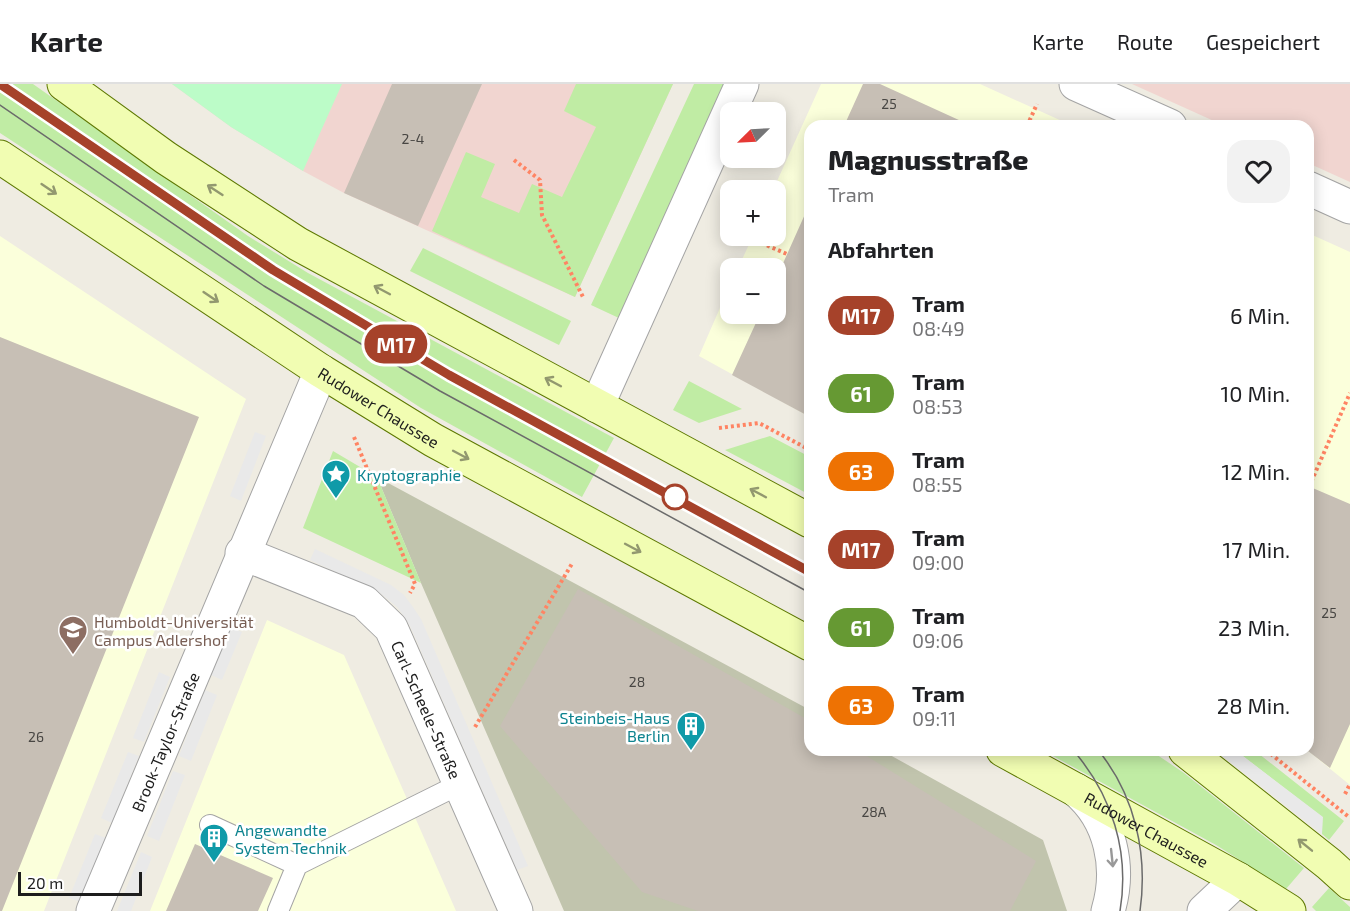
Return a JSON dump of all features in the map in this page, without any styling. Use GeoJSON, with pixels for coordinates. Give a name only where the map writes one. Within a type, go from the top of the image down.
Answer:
{"type":"FeatureCollection","features":[{"type":"Feature","properties":{"kind":"main road"},"geometry":{"type":"LineString","coordinates":[[64,84],[166,158],[298,244],[804,518]]}},
{"type":"Feature","properties":{"kind":"main road","name":"Rudower Chaussee"},"geometry":{"type":"LineString","coordinates":[[0,157],[321,371],[433,440],[804,641]]}},
{"type":"Feature","properties":{"kind":"main road","name":"Rudower Chaussee"},"geometry":{"type":"LineString","coordinates":[[1014,756],[1238,879],[1289,911]]}},
{"type":"Feature","properties":{"kind":"main road"},"geometry":{"type":"LineString","coordinates":[[1193,756],[1311,849],[1350,883]]}},
{"type":"Feature","properties":{"kind":"street"},"geometry":{"type":"LineString","coordinates":[[597,406],[742,84]]}},
{"type":"Feature","properties":{"kind":"street"},"geometry":{"type":"LineString","coordinates":[[1077,84],[1157,120]]}},
{"type":"Feature","properties":{"kind":"street"},"geometry":{"type":"LineString","coordinates":[[1314,191],[1350,207]]}},
{"type":"Feature","properties":{"kind":"street","name":"Brook-Taylor-Straße"},"geometry":{"type":"LineString","coordinates":[[93,911],[242,553],[321,371]]}},
{"type":"Feature","properties":{"kind":"street","name":"Carl-Scheele-Straße"},"geometry":{"type":"LineString","coordinates":[[242,553],[364,602],[391,628],[516,911]]}},
{"type":"Feature","properties":{"kind":"street"},"geometry":{"type":"LineString","coordinates":[[1076,790],[1095,809],[1108,834],[1113,873],[1108,911]]}},
{"type":"Feature","properties":{"kind":"street"},"geometry":{"type":"LineString","coordinates":[[1204,911],[1238,879]]}},
{"type":"Feature","properties":{"kind":"lane"},"geometry":{"type":"LineString","coordinates":[[278,911],[297,865],[456,775]]}},
{"type":"Feature","properties":{"kind":"lane"},"geometry":{"type":"LineString","coordinates":[[210,825],[297,865]]}},
{"type":"Feature","properties":{"kind":"path"},"geometry":{"type":"LineString","coordinates":[[1030,120],[1037,104]]}},
{"type":"Feature","properties":{"kind":"path"},"geometry":{"type":"LineString","coordinates":[[514,160],[540,180],[542,214],[584,299]]}},
{"type":"Feature","properties":{"kind":"path"},"geometry":{"type":"LineString","coordinates":[[768,246],[787,254]]}},
{"type":"Feature","properties":{"kind":"path"},"geometry":{"type":"LineString","coordinates":[[1314,476],[1350,393]]}},
{"type":"Feature","properties":{"kind":"path"},"geometry":{"type":"LineString","coordinates":[[714,429],[759,423],[804,447]]}},
{"type":"Feature","properties":{"kind":"path"},"geometry":{"type":"LineString","coordinates":[[352,431],[415,584],[391,628]]}},
{"type":"Feature","properties":{"kind":"path"},"geometry":{"type":"LineString","coordinates":[[456,775],[573,562]]}},
{"type":"Feature","properties":{"kind":"path"},"geometry":{"type":"LineString","coordinates":[[1273,756],[1350,818]]}},
{"type":"Feature","properties":{"kind":"path"},"geometry":{"type":"LineString","coordinates":[[1345,794],[1350,784]]}},
{"type":"Feature","properties":{"kind":"shaded area"},"geometry":{"type":"Polygon","coordinates":[[[172,84],[673,84],[575,297],[344,193],[231,127],[172,84]]]}},
{"type":"Feature","properties":{"kind":"shaded area"},"geometry":{"type":"Polygon","coordinates":[[[821,84],[980,84],[1060,120],[805,120],[821,84]]]}},
{"type":"Feature","properties":{"kind":"shaded area"},"geometry":{"type":"Polygon","coordinates":[[[1132,84],[1350,84],[1350,182],[1314,166],[1314,120],[1212,120],[1132,84]]]}},
{"type":"Feature","properties":{"kind":"shaded area"},"geometry":{"type":"Polygon","coordinates":[[[804,122],[804,414],[699,356],[720,308],[720,324],[786,324],[786,258],[743,258],[748,246],[786,246],[786,180],[778,180],[783,168],[786,168],[786,161],[804,122]]]}},
{"type":"Feature","properties":{"kind":"shaded area","name":"Humboldt-Universität Campus Adlershof"},"geometry":{"type":"Polygon","coordinates":[[[0,236],[246,399],[44,911],[0,911],[0,236]]]}},
{"type":"Feature","properties":{"kind":"shaded area"},"geometry":{"type":"Polygon","coordinates":[[[1314,236],[1350,252],[1350,785],[1314,756],[1314,236]]]}},
{"type":"Feature","properties":{"kind":"shaded area"},"geometry":{"type":"Polygon","coordinates":[[[255,432],[266,436],[241,501],[230,496],[255,432]]]}},
{"type":"Feature","properties":{"kind":"shaded area","name":"Steinbeis-Haus Berlin"},"geometry":{"type":"Polygon","coordinates":[[[377,477],[804,707],[804,756],[892,756],[1043,840],[1067,911],[564,911],[377,477]]]}},
{"type":"Feature","properties":{"kind":"shaded area"},"geometry":{"type":"Polygon","coordinates":[[[315,549],[391,585],[404,595],[413,607],[421,619],[528,866],[517,870],[410,626],[403,615],[380,593],[310,560],[315,549]]]}},
{"type":"Feature","properties":{"kind":"shaded area","name":"Humboldt-Universität Campus Adlershof"},"geometry":{"type":"Polygon","coordinates":[[[267,620],[344,655],[456,911],[150,911],[267,620]]]}},
{"type":"Feature","properties":{"kind":"shaded area"},"geometry":{"type":"Polygon","coordinates":[[[230,627],[242,632],[222,680],[211,675],[230,627]]]}},
{"type":"Feature","properties":{"kind":"shaded area"},"geometry":{"type":"Polygon","coordinates":[[[159,672],[170,677],[144,742],[133,738],[159,672]]]}},
{"type":"Feature","properties":{"kind":"shaded area"},"geometry":{"type":"Polygon","coordinates":[[[205,690],[217,695],[191,761],[179,756],[205,690]]]}},
{"type":"Feature","properties":{"kind":"shaded area"},"geometry":{"type":"Polygon","coordinates":[[[128,752],[139,756],[112,823],[101,818],[128,752]]]}},
{"type":"Feature","properties":{"kind":"shaded area"},"geometry":{"type":"Polygon","coordinates":[[[1223,756],[1243,756],[1323,817],[1322,834],[1223,756]]]}},
{"type":"Feature","properties":{"kind":"shaded area"},"geometry":{"type":"Polygon","coordinates":[[[173,771],[185,775],[159,841],[147,836],[173,771]]]}},
{"type":"Feature","properties":{"kind":"shaded area"},"geometry":{"type":"Polygon","coordinates":[[[95,834],[106,838],[81,902],[69,898],[95,834]]]}},
{"type":"Feature","properties":{"kind":"shaded area"},"geometry":{"type":"Polygon","coordinates":[[[141,852],[152,857],[131,911],[117,911],[141,852]]]}},
{"type":"Feature","properties":{"kind":"green space"},"geometry":{"type":"Polygon","coordinates":[[[0,84],[33,84],[248,236],[308,273],[614,438],[582,497],[421,408],[0,133],[0,84]]]}},
{"type":"Feature","properties":{"kind":"green space"},"geometry":{"type":"Polygon","coordinates":[[[172,84],[342,84],[303,171],[231,127],[172,84]]]}},
{"type":"Feature","properties":{"kind":"green space"},"geometry":{"type":"Polygon","coordinates":[[[576,84],[673,84],[575,297],[432,231],[466,152],[495,164],[481,197],[519,213],[532,184],[562,197],[596,127],[564,111],[576,84]]]}},
{"type":"Feature","properties":{"kind":"green space"},"geometry":{"type":"Polygon","coordinates":[[[694,84],[727,84],[621,319],[591,305],[694,84]]]}},
{"type":"Feature","properties":{"kind":"green space"},"geometry":{"type":"Polygon","coordinates":[[[423,248],[571,321],[559,345],[410,271],[423,248]]]}},
{"type":"Feature","properties":{"kind":"green space"},"geometry":{"type":"Polygon","coordinates":[[[689,381],[742,409],[699,423],[673,410],[689,381]]]}},
{"type":"Feature","properties":{"kind":"green space"},"geometry":{"type":"Polygon","coordinates":[[[770,436],[804,454],[804,492],[725,450],[770,436]]]}},
{"type":"Feature","properties":{"kind":"green space"},"geometry":{"type":"Polygon","coordinates":[[[333,451],[377,477],[421,583],[303,528],[333,451]]]}},
{"type":"Feature","properties":{"kind":"green space"},"geometry":{"type":"Polygon","coordinates":[[[1053,756],[1159,756],[1184,773],[1304,868],[1286,889],[1216,845],[1053,756]]]}},
{"type":"Feature","properties":{"kind":"green space"},"geometry":{"type":"Polygon","coordinates":[[[1243,756],[1262,756],[1344,821],[1329,840],[1322,834],[1322,817],[1243,756]]]}},
{"type":"Feature","properties":{"kind":"green space"},"geometry":{"type":"Polygon","coordinates":[[[1329,888],[1350,907],[1350,911],[1316,911],[1312,907],[1329,888]]]}},
{"type":"Feature","properties":{"kind":"building"},"geometry":{"type":"Polygon","coordinates":[[[392,84],[482,84],[418,226],[344,193],[392,84]]]}},
{"type":"Feature","properties":{"kind":"building"},"geometry":{"type":"Polygon","coordinates":[[[863,84],[880,84],[959,120],[847,120],[863,84]]]}},
{"type":"Feature","properties":{"kind":"building"},"geometry":{"type":"Polygon","coordinates":[[[804,216],[804,414],[732,375],[755,324],[786,324],[785,258],[804,216]]]}},
{"type":"Feature","properties":{"kind":"building","name":"Humboldt-Universität Campus Adlershof"},"geometry":{"type":"Polygon","coordinates":[[[0,337],[199,417],[2,911],[0,911],[0,337]]]}},
{"type":"Feature","properties":{"kind":"building"},"geometry":{"type":"Polygon","coordinates":[[[1314,489],[1350,504],[1350,724],[1330,768],[1314,756],[1314,489]]]}},
{"type":"Feature","properties":{"kind":"building","name":"Steinbeis-Haus Berlin"},"geometry":{"type":"Polygon","coordinates":[[[578,589],[804,718],[804,756],[867,756],[1036,861],[1010,911],[698,911],[642,892],[500,726],[578,589]]]}},
{"type":"Feature","properties":{"kind":"building","name":"Angewandte System Technik"},"geometry":{"type":"Polygon","coordinates":[[[195,844],[273,878],[258,911],[166,911],[195,844]]]}},
{"type":"Feature","properties":{"kind":"tram line"},"geometry":{"type":"LineString","coordinates":[[0,84],[273,270],[449,375],[804,569]]}},
{"type":"Feature","properties":{"kind":"tram line","name":"M17"},"geometry":{"type":"LineString","coordinates":[[0,84],[273,270],[449,375],[804,569]]}},
{"type":"Feature","properties":{"kind":"tram line"},"geometry":{"type":"LineString","coordinates":[[0,105],[264,286],[440,391],[804,590]]}},
{"type":"Feature","properties":{"kind":"tram line"},"geometry":{"type":"LineString","coordinates":[[1078,756],[1098,786],[1115,825],[1122,867],[1120,911]]}},
{"type":"Feature","properties":{"kind":"tram line"},"geometry":{"type":"LineString","coordinates":[[1102,756],[1121,786],[1136,826],[1142,868],[1140,911]]}},
{"type":"Feature","properties":{"kind":"place","name":"Kryptographie"},"geometry":{"type":"Point","coordinates":[336,500]}},
{"type":"Feature","properties":{"kind":"place","name":"Humboldt-Universität Campus Adlershof"},"geometry":{"type":"Point","coordinates":[73,656]}},
{"type":"Feature","properties":{"kind":"place","name":"Steinbeis-Haus Berlin"},"geometry":{"type":"Point","coordinates":[691,752]}},
{"type":"Feature","properties":{"kind":"place","name":"Angewandte System Technik"},"geometry":{"type":"Point","coordinates":[214,864]}}]}
